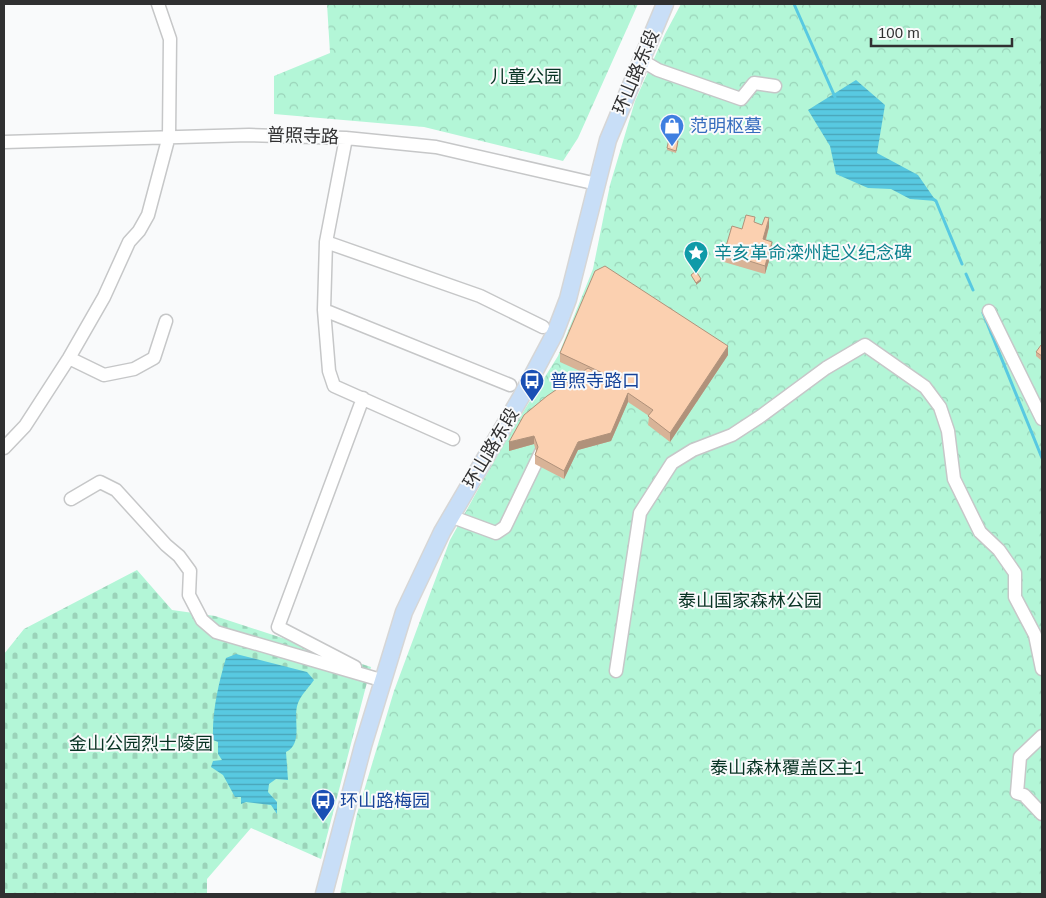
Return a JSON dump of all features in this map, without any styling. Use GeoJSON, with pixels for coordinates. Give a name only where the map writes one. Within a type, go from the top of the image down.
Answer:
{"type":"FeatureCollection","features":[{"type":"Feature","properties":{"kind":"main road","name":"环山路东段"},"geometry":{"type":"LineString","coordinates":[[324,894],[382,680],[404,612],[450,516],[521,397],[555,333],[568,299],[608,140],[665,4]]}},
{"type":"Feature","properties":{"kind":"street"},"geometry":{"type":"LineString","coordinates":[[4,448],[25,426],[69,358],[104,297],[128,242],[148,215],[169,136],[170,39],[158,4]]}},
{"type":"Feature","properties":{"kind":"street"},"geometry":{"type":"LineString","coordinates":[[641,60],[690,82],[741,99],[754,82],[775,86]]}},
{"type":"Feature","properties":{"kind":"street","name":"普照寺路"},"geometry":{"type":"LineString","coordinates":[[4,142],[169,136],[302,135],[346,138],[436,147],[598,184]]}},
{"type":"Feature","properties":{"kind":"street"},"geometry":{"type":"LineString","coordinates":[[346,138],[326,242],[324,310],[329,372],[334,386],[453,439]]}},
{"type":"Feature","properties":{"kind":"street"},"geometry":{"type":"LineString","coordinates":[[326,242],[480,296],[543,327]]}},
{"type":"Feature","properties":{"kind":"street"},"geometry":{"type":"LineString","coordinates":[[324,310],[510,385]]}},
{"type":"Feature","properties":{"kind":"street"},"geometry":{"type":"LineString","coordinates":[[989,312],[1042,419]]}},
{"type":"Feature","properties":{"kind":"street"},"geometry":{"type":"LineString","coordinates":[[69,358],[104,375],[134,369],[154,358],[166,321]]}},
{"type":"Feature","properties":{"kind":"street"},"geometry":{"type":"LineString","coordinates":[[616,671],[640,512],[672,463],[693,450],[732,435],[826,368],[865,345],[925,387],[940,407],[948,431],[954,479],[980,532],[999,550],[1015,573],[1015,597],[1035,634],[1042,669]]}},
{"type":"Feature","properties":{"kind":"street"},"geometry":{"type":"LineString","coordinates":[[363,398],[278,627],[382,680]]}},
{"type":"Feature","properties":{"kind":"street"},"geometry":{"type":"LineString","coordinates":[[450,516],[496,533],[505,527],[536,465],[548,434]]}},
{"type":"Feature","properties":{"kind":"street"},"geometry":{"type":"LineString","coordinates":[[71,499],[100,482],[116,490],[166,545],[179,556],[190,571],[189,595],[202,620],[216,632],[382,680]]}},
{"type":"Feature","properties":{"kind":"street"},"geometry":{"type":"LineString","coordinates":[[1042,736],[1020,757],[1017,793],[1024,795],[1042,814]]}},
{"type":"Feature","properties":{"kind":"green space","name":"儿童公园"},"geometry":{"type":"Polygon","coordinates":[[[327,4],[638,4],[578,138],[563,161],[424,127],[274,114],[274,76],[330,53],[327,4]]]}},
{"type":"Feature","properties":{"kind":"green space","name":"泰山国家森林公园"},"geometry":{"type":"Polygon","coordinates":[[[681,4],[1042,4],[1042,894],[340,894],[357,814],[394,691],[450,540],[505,441],[558,356],[593,269],[610,185],[635,101],[665,34],[681,4]]]}},
{"type":"Feature","properties":{"kind":"green space","name":"金山公园烈士陵园"},"geometry":{"type":"Polygon","coordinates":[[[137,570],[172,610],[215,616],[371,667],[321,859],[251,828],[207,879],[207,894],[4,894],[4,654],[24,629],[137,570]]]}},
{"type":"Feature","properties":{"kind":"water"},"geometry":{"type":"Polygon","coordinates":[[[856,80],[885,105],[877,153],[918,175],[936,201],[910,199],[891,189],[868,188],[836,174],[830,146],[808,110],[856,80]]]}},
{"type":"Feature","properties":{"kind":"water"},"geometry":{"type":"Polygon","coordinates":[[[236,654],[307,672],[314,680],[303,694],[296,709],[295,743],[286,752],[288,780],[276,779],[269,784],[268,792],[277,802],[277,814],[271,805],[246,802],[241,804],[241,797],[235,797],[223,775],[211,767],[213,761],[222,760],[218,754],[218,742],[213,740],[213,719],[218,688],[226,658],[236,654]]]}},
{"type":"Feature","properties":{"kind":"building","name":"范明枢墓"},"geometry":{"type":"Polygon","coordinates":[[[669,139],[678,141],[676,151],[667,148],[669,139]]]}},
{"type":"Feature","properties":{"kind":"building"},"geometry":{"type":"Polygon","coordinates":[[[746,215],[755,217],[754,222],[762,225],[765,217],[769,218],[763,239],[772,242],[765,266],[724,253],[732,226],[742,229],[746,215]]]}},
{"type":"Feature","properties":{"kind":"building"},"geometry":{"type":"Polygon","coordinates":[[[605,266],[728,346],[670,433],[648,416],[653,410],[628,393],[611,433],[578,442],[564,471],[535,455],[538,447],[534,436],[509,442],[524,415],[547,396],[588,368],[609,380],[611,377],[560,353],[595,271],[605,266]]]}},
{"type":"Feature","properties":{"kind":"building"},"geometry":{"type":"Polygon","coordinates":[[[696,271],[701,279],[696,283],[691,275],[696,271]]]}},
{"type":"Feature","properties":{"kind":"building"},"geometry":{"type":"Polygon","coordinates":[[[1042,346],[1042,356],[1036,352],[1042,346]]]}},
{"type":"Feature","properties":{"kind":"waterway"},"geometry":{"type":"LineString","coordinates":[[794,4],[835,97]]}},
{"type":"Feature","properties":{"kind":"waterway"},"geometry":{"type":"LineString","coordinates":[[933,199],[936,201],[962,264]]}},
{"type":"Feature","properties":{"kind":"waterway"},"geometry":{"type":"LineString","coordinates":[[966,274],[973,290]]}},
{"type":"Feature","properties":{"kind":"waterway"},"geometry":{"type":"LineString","coordinates":[[983,313],[1042,458]]}},
{"type":"Feature","properties":{"kind":"place","name":"范明枢墓"},"geometry":{"type":"Point","coordinates":[672,147]}},
{"type":"Feature","properties":{"kind":"place","name":"辛亥革命滦州起义纪念碑"},"geometry":{"type":"Point","coordinates":[696,274]}},
{"type":"Feature","properties":{"kind":"place","name":"普照寺路口"},"geometry":{"type":"Point","coordinates":[532,402]}},
{"type":"Feature","properties":{"kind":"place","name":"环山路梅园"},"geometry":{"type":"Point","coordinates":[323,822]}},
{"type":"Feature","properties":{"kind":"park label","name":"泰山森林覆盖区主1"},"geometry":{"type":"Point","coordinates":[787,768]}}]}
